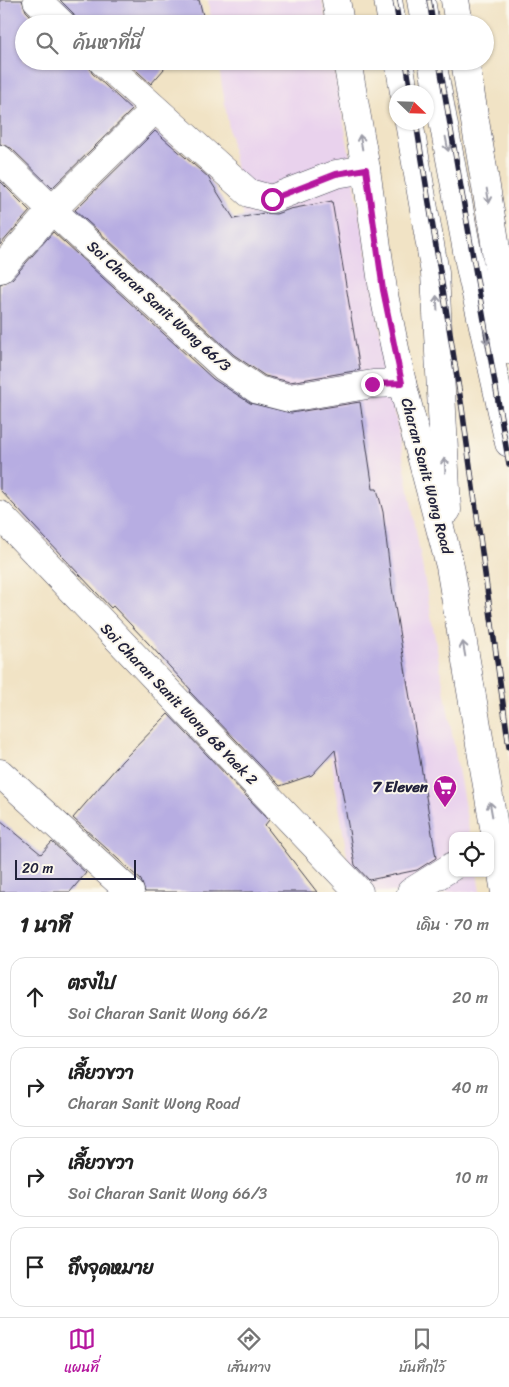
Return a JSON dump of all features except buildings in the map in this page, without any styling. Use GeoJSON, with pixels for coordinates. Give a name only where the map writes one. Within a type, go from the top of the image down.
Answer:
{"type":"FeatureCollection","features":[{"type":"Feature","properties":{"kind":"main road"},"geometry":{"type":"LineString","coordinates":[[37,0],[53,15]]}},
{"type":"Feature","properties":{"kind":"main road"},"geometry":{"type":"LineString","coordinates":[[336,0],[338,15]]}},
{"type":"Feature","properties":{"kind":"main road"},"geometry":{"type":"LineString","coordinates":[[388,0],[390,15]]}},
{"type":"Feature","properties":{"kind":"main road"},"geometry":{"type":"LineString","coordinates":[[421,0],[424,15]]}},
{"type":"Feature","properties":{"kind":"main road"},"geometry":{"type":"LineString","coordinates":[[455,0],[458,15]]}},
{"type":"Feature","properties":{"kind":"main road"},"geometry":{"type":"LineString","coordinates":[[112,70],[154,110],[249,193],[272,199],[336,174],[366,169]]}},
{"type":"Feature","properties":{"kind":"main road","name":"Charan Sanit Wong Road"},"geometry":{"type":"LineString","coordinates":[[348,70],[366,169],[383,290],[402,383],[450,566],[492,832]]}},
{"type":"Feature","properties":{"kind":"main road"},"geometry":{"type":"LineString","coordinates":[[400,70],[403,85]]}},
{"type":"Feature","properties":{"kind":"main road"},"geometry":{"type":"LineString","coordinates":[[434,70],[470,267],[509,443]]}},
{"type":"Feature","properties":{"kind":"main road"},"geometry":{"type":"LineString","coordinates":[[466,70],[494,235],[509,350]]}},
{"type":"Feature","properties":{"kind":"main road"},"geometry":{"type":"LineString","coordinates":[[0,269],[52,210],[154,110]]}},
{"type":"Feature","properties":{"kind":"main road","name":"Charan Sanit Wong Road"},"geometry":{"type":"LineString","coordinates":[[410,130],[435,273],[450,566]]}},
{"type":"Feature","properties":{"kind":"main road","name":"Soi Charan Sanit Wong 66/3"},"geometry":{"type":"LineString","coordinates":[[0,158],[52,210],[224,367],[258,390],[289,398],[372,384],[402,383]]}},
{"type":"Feature","properties":{"kind":"main road","name":"Soi Charan Sanit Wong 68 Yaek 2"},"geometry":{"type":"LineString","coordinates":[[0,515],[359,892]]}},
{"type":"Feature","properties":{"kind":"main road"},"geometry":{"type":"LineString","coordinates":[[0,775],[130,892]]}},
{"type":"Feature","properties":{"kind":"main road","name":"Charan Sanit Wong Road"},"geometry":{"type":"LineString","coordinates":[[494,845],[505,892]]}},
{"type":"Feature","properties":{"kind":"main road"},"geometry":{"type":"LineString","coordinates":[[411,892],[449,868]]}},
{"type":"Feature","properties":{"kind":"shaded area"},"geometry":{"type":"Polygon","coordinates":[[[208,0],[322,0],[325,15],[210,15],[208,0]]]}},
{"type":"Feature","properties":{"kind":"shaded area"},"geometry":{"type":"Polygon","coordinates":[[[219,70],[335,70],[469,832],[449,832],[449,877],[478,877],[480,892],[353,892],[219,70]]]}},
{"type":"Feature","properties":{"kind":"railway"},"geometry":{"type":"LineString","coordinates":[[395,0],[398,15]]}},
{"type":"Feature","properties":{"kind":"railway"},"geometry":{"type":"LineString","coordinates":[[429,0],[432,15]]}},
{"type":"Feature","properties":{"kind":"railway"},"geometry":{"type":"LineString","coordinates":[[407,70],[410,85]]}},
{"type":"Feature","properties":{"kind":"railway"},"geometry":{"type":"LineString","coordinates":[[441,70],[509,464]]}},
{"type":"Feature","properties":{"kind":"railway"},"geometry":{"type":"LineString","coordinates":[[417,130],[462,408],[509,747]]}},
{"type":"Feature","properties":{"kind":"place","name":"7 Eleven"},"geometry":{"type":"Point","coordinates":[445,808]}},
{"type":"Feature","properties":{"kind":"route"},"geometry":{"type":"LineString","coordinates":[[272,199],[336,174],[366,169],[383,290],[402,383],[372,384]]}}]}
